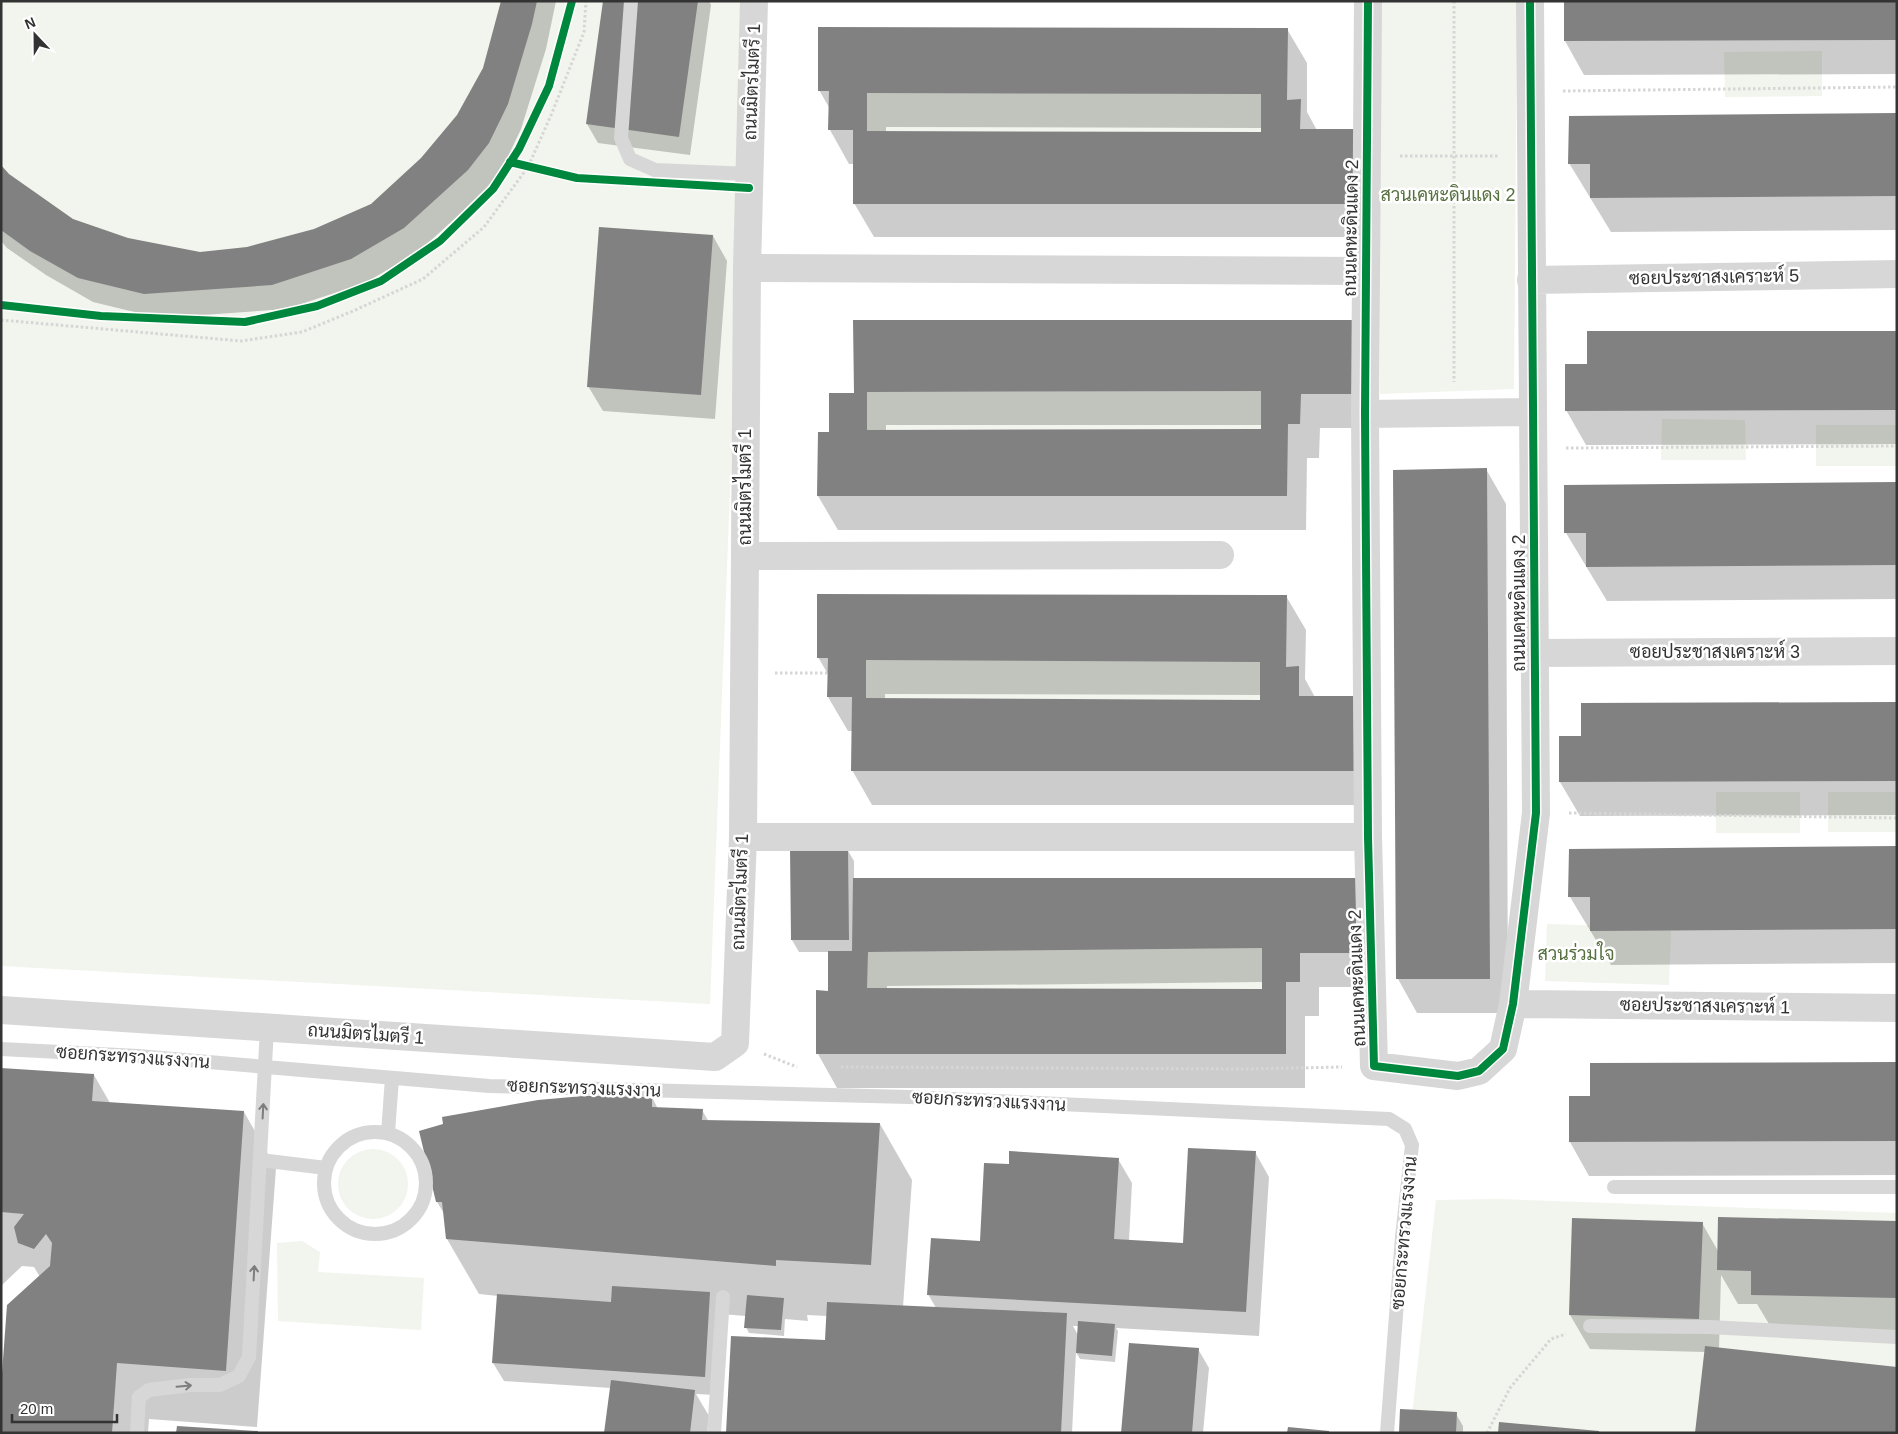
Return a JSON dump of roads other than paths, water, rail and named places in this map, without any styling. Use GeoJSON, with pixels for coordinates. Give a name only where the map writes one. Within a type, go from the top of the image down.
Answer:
{"type":"FeatureCollection","features":[{"type":"Feature","properties":{"kind":"street","name":"ถนนมิตรไมตรี 1"},"geometry":{"type":"LineString","coordinates":[[1,1010],[715,1057],[735,1043],[743,837],[747,268],[754,1]]}},
{"type":"Feature","properties":{"kind":"street","name":"ถนนเคหะดินแดง 2"},"geometry":{"type":"LineString","coordinates":[[1368,1],[1365,414],[1368,837],[1374,1066],[1458,1076],[1479,1070],[1502,1049],[1513,1004],[1536,813],[1530,1]]}},
{"type":"Feature","properties":{"kind":"street"},"geometry":{"type":"LineString","coordinates":[[747,268],[1365,271]]}},
{"type":"Feature","properties":{"kind":"street","name":"ซอยประชาสงเคราะห์ 5"},"geometry":{"type":"LineString","coordinates":[[1531,280],[1897,274]]}},
{"type":"Feature","properties":{"kind":"street"},"geometry":{"type":"LineString","coordinates":[[1365,414],[1532,412]]}},
{"type":"Feature","properties":{"kind":"street"},"geometry":{"type":"LineString","coordinates":[[745,556],[1220,555]]}},
{"type":"Feature","properties":{"kind":"street","name":"ซอยประชาสงเคราะห์ 3"},"geometry":{"type":"LineString","coordinates":[[1534,654],[1897,651]]}},
{"type":"Feature","properties":{"kind":"street"},"geometry":{"type":"LineString","coordinates":[[743,837],[1368,837]]}},
{"type":"Feature","properties":{"kind":"street","name":"ซอยประชาสงเคราะห์ 1"},"geometry":{"type":"LineString","coordinates":[[1513,1004],[1897,1008]]}},
{"type":"Feature","properties":{"kind":"lane"},"geometry":{"type":"LineString","coordinates":[[630,1],[622,138],[630,159],[655,170],[750,174]]}},
{"type":"Feature","properties":{"kind":"lane"},"geometry":{"type":"LineString","coordinates":[[137,1433],[139,1397],[149,1390],[190,1385],[220,1385],[239,1376],[249,1357],[267,1028]]}},
{"type":"Feature","properties":{"kind":"lane","name":"ซอยกระทรวงแรงงาน"},"geometry":{"type":"LineString","coordinates":[[1,1049],[138,1056],[489,1086],[900,1097],[1389,1119],[1405,1129],[1412,1145],[1402,1237],[1387,1433]]}},
{"type":"Feature","properties":{"kind":"lane"},"geometry":{"type":"LineString","coordinates":[[388,1133],[392,1078]]}},
{"type":"Feature","properties":{"kind":"lane"},"geometry":{"type":"LineString","coordinates":[[371,1132],[388,1133],[404,1140],[416,1152],[424,1167],[426,1184],[423,1201],[415,1215],[402,1227],[387,1233],[370,1234],[354,1230],[339,1221],[329,1208],[324,1191],[326,1168],[329,1158],[340,1145],[355,1136],[371,1132]]}},
{"type":"Feature","properties":{"kind":"lane"},"geometry":{"type":"LineString","coordinates":[[260,1160],[326,1168]]}},
{"type":"Feature","properties":{"kind":"lane"},"geometry":{"type":"LineString","coordinates":[[1614,1187],[1897,1187]]}},
{"type":"Feature","properties":{"kind":"lane"},"geometry":{"type":"LineString","coordinates":[[714,1433],[723,1297]]}},
{"type":"Feature","properties":{"kind":"lane"},"geometry":{"type":"LineString","coordinates":[[1590,1326],[1709,1327],[1897,1337]]}},
{"type":"Feature","properties":{"kind":"park label","name":"สวนเคหะดินแดง 2"},"geometry":{"type":"Point","coordinates":[1448,195]}},
{"type":"Feature","properties":{"kind":"park label","name":"สวนร่วมใจ"},"geometry":{"type":"Point","coordinates":[1576,954]}}]}
